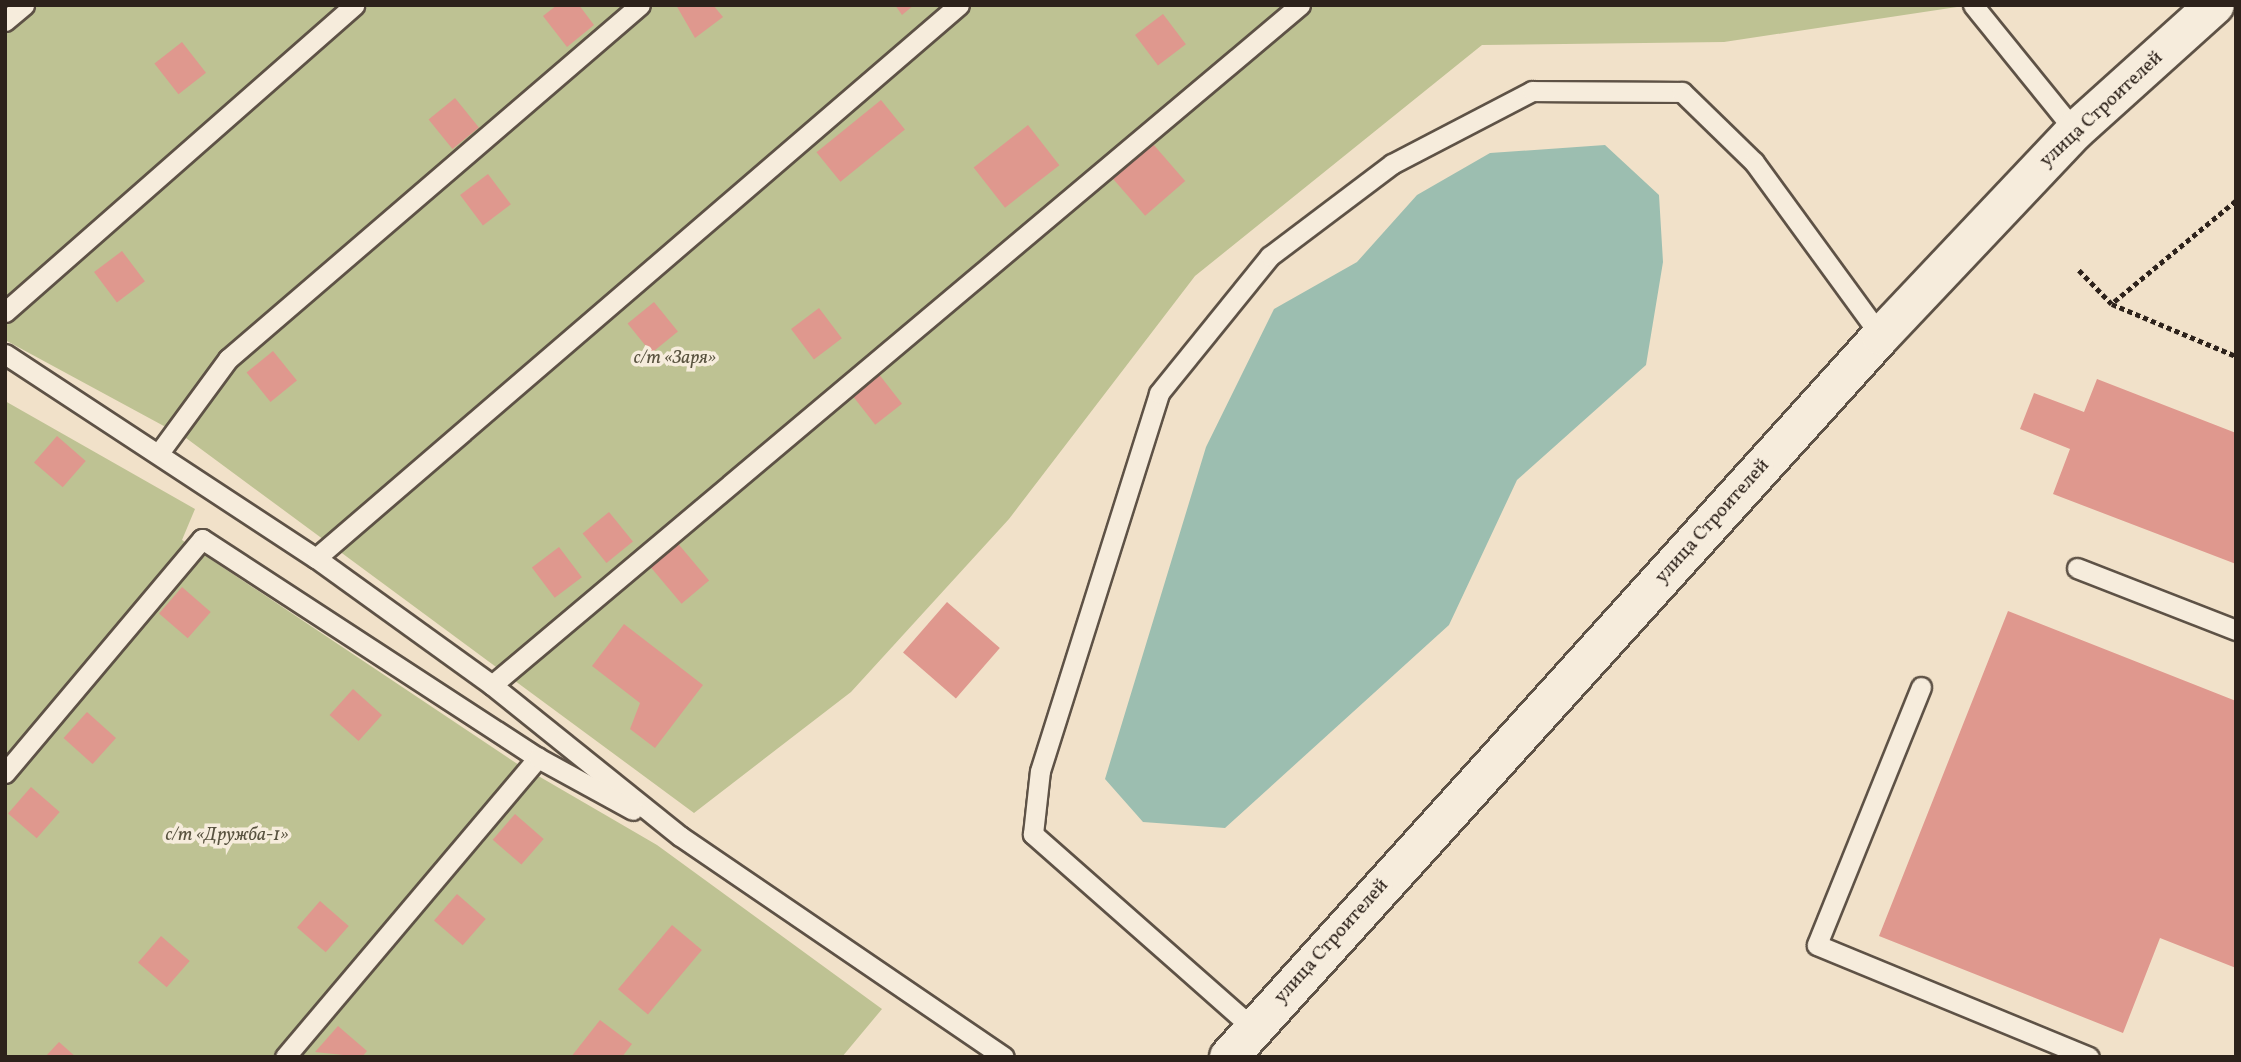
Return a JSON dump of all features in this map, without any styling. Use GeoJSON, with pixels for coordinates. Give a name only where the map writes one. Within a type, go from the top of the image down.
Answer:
{"type":"FeatureCollection","features":[{"type":"Feature","properties":{"kind":"main road","name":"улица Строителей"},"geometry":{"type":"LineString","coordinates":[[1229,1057],[1881,336],[2075,131],[2215,5]]}},
{"type":"Feature","properties":{"kind":"lane"},"geometry":{"type":"LineString","coordinates":[[5,21],[24,5]]}},
{"type":"Feature","properties":{"kind":"lane"},"geometry":{"type":"LineString","coordinates":[[5,312],[354,5]]}},
{"type":"Feature","properties":{"kind":"lane"},"geometry":{"type":"LineString","coordinates":[[159,453],[228,359],[640,5]]}},
{"type":"Feature","properties":{"kind":"lane"},"geometry":{"type":"LineString","coordinates":[[316,558],[959,5]]}},
{"type":"Feature","properties":{"kind":"lane"},"geometry":{"type":"LineString","coordinates":[[492,685],[1300,5]]}},
{"type":"Feature","properties":{"kind":"lane"},"geometry":{"type":"LineString","coordinates":[[1973,5],[2075,131]]}},
{"type":"Feature","properties":{"kind":"lane"},"geometry":{"type":"LineString","coordinates":[[1254,1029],[1033,834],[1040,771],[1159,393],[1270,256],[1392,164],[1532,91],[1682,92],[1754,162],[1881,336]]}},
{"type":"Feature","properties":{"kind":"lane"},"geometry":{"type":"LineString","coordinates":[[5,354],[316,558],[492,685],[680,836],[1004,1057]]}},
{"type":"Feature","properties":{"kind":"lane"},"geometry":{"type":"LineString","coordinates":[[5,773],[202,539],[538,758],[680,836]]}},
{"type":"Feature","properties":{"kind":"lane"},"geometry":{"type":"LineString","coordinates":[[2077,568],[2236,630]]}},
{"type":"Feature","properties":{"kind":"lane"},"geometry":{"type":"LineString","coordinates":[[1921,687],[1816,945],[2089,1057]]}},
{"type":"Feature","properties":{"kind":"lane"},"geometry":{"type":"LineString","coordinates":[[285,1057],[538,758]]}},
{"type":"Feature","properties":{"kind":"path"},"geometry":{"type":"LineString","coordinates":[[2112,304],[2236,201]]}},
{"type":"Feature","properties":{"kind":"path"},"geometry":{"type":"LineString","coordinates":[[2079,270],[2112,304],[2236,356]]}},
{"type":"Feature","properties":{"kind":"green space","name":"с/т «Заря»"},"geometry":{"type":"Polygon","coordinates":[[[5,5],[1957,7],[1724,42],[1482,45],[1195,276],[1009,519],[851,692],[694,813],[186,438],[5,340],[5,5]]]}},
{"type":"Feature","properties":{"kind":"green space","name":"с/т «Дружба-1»"},"geometry":{"type":"Polygon","coordinates":[[[5,401],[195,509],[182,540],[516,763],[657,845],[882,1009],[842,1057],[5,1057],[5,401]]]}},
{"type":"Feature","properties":{"kind":"shaded area"},"geometry":{"type":"Polygon","coordinates":[[[1605,145],[1659,195],[1663,262],[1646,365],[1517,480],[1449,625],[1225,828],[1143,822],[1105,779],[1206,447],[1274,309],[1357,262],[1417,195],[1490,153],[1605,145]]]}},
{"type":"Feature","properties":{"kind":"building"},"geometry":{"type":"Polygon","coordinates":[[[557,5],[579,5],[594,25],[567,47],[543,16],[557,5]]]}},
{"type":"Feature","properties":{"kind":"building"},"geometry":{"type":"Polygon","coordinates":[[[676,5],[713,5],[723,17],[695,38],[676,5]]]}},
{"type":"Feature","properties":{"kind":"building"},"geometry":{"type":"Polygon","coordinates":[[[895,5],[914,5],[902,15],[895,5]]]}},
{"type":"Feature","properties":{"kind":"building"},"geometry":{"type":"Polygon","coordinates":[[[1163,14],[1186,44],[1158,65],[1135,35],[1163,14]]]}},
{"type":"Feature","properties":{"kind":"building"},"geometry":{"type":"Polygon","coordinates":[[[182,42],[206,73],[178,94],[154,64],[182,42]]]}},
{"type":"Feature","properties":{"kind":"building"},"geometry":{"type":"Polygon","coordinates":[[[455,98],[479,128],[452,149],[429,119],[455,98]]]}},
{"type":"Feature","properties":{"kind":"building"},"geometry":{"type":"Polygon","coordinates":[[[881,100],[905,130],[840,182],[816,152],[881,100]]]}},
{"type":"Feature","properties":{"kind":"building"},"geometry":{"type":"Polygon","coordinates":[[[1028,125],[1059,165],[1005,208],[974,167],[1028,125]]]}},
{"type":"Feature","properties":{"kind":"building"},"geometry":{"type":"Polygon","coordinates":[[[1153,144],[1185,181],[1145,216],[1113,179],[1153,144]]]}},
{"type":"Feature","properties":{"kind":"building"},"geometry":{"type":"Polygon","coordinates":[[[488,174],[511,204],[483,225],[460,195],[488,174]]]}},
{"type":"Feature","properties":{"kind":"building"},"geometry":{"type":"Polygon","coordinates":[[[122,251],[145,281],[117,302],[94,272],[122,251]]]}},
{"type":"Feature","properties":{"kind":"building"},"geometry":{"type":"Polygon","coordinates":[[[654,302],[678,332],[651,353],[628,323],[654,302]]]}},
{"type":"Feature","properties":{"kind":"building"},"geometry":{"type":"Polygon","coordinates":[[[819,308],[842,338],[814,359],[791,329],[819,308]]]}},
{"type":"Feature","properties":{"kind":"building"},"geometry":{"type":"Polygon","coordinates":[[[273,351],[297,381],[270,402],[247,372],[273,351]]]}},
{"type":"Feature","properties":{"kind":"building"},"geometry":{"type":"Polygon","coordinates":[[[878,373],[902,404],[875,425],[851,394],[878,373]]]}},
{"type":"Feature","properties":{"kind":"building"},"geometry":{"type":"Polygon","coordinates":[[[2097,379],[2236,433],[2236,564],[2053,494],[2070,449],[2020,429],[2034,393],[2084,412],[2097,379]]]}},
{"type":"Feature","properties":{"kind":"building"},"geometry":{"type":"Polygon","coordinates":[[[57,436],[86,461],[63,487],[34,462],[57,436]]]}},
{"type":"Feature","properties":{"kind":"building"},"geometry":{"type":"Polygon","coordinates":[[[609,512],[633,542],[606,563],[583,533],[609,512]]]}},
{"type":"Feature","properties":{"kind":"building"},"geometry":{"type":"Polygon","coordinates":[[[675,540],[709,581],[681,604],[647,563],[675,540]]]}},
{"type":"Feature","properties":{"kind":"building"},"geometry":{"type":"Polygon","coordinates":[[[559,547],[582,577],[555,598],[532,567],[559,547]]]}},
{"type":"Feature","properties":{"kind":"building"},"geometry":{"type":"Polygon","coordinates":[[[182,587],[211,612],[188,638],[159,613],[182,587]]]}},
{"type":"Feature","properties":{"kind":"building"},"geometry":{"type":"Polygon","coordinates":[[[947,602],[1000,648],[956,698],[903,653],[947,602]]]}},
{"type":"Feature","properties":{"kind":"building"},"geometry":{"type":"Polygon","coordinates":[[[2008,611],[2236,701],[2236,968],[2160,938],[2123,1033],[1879,936],[2008,611]]]}},
{"type":"Feature","properties":{"kind":"building"},"geometry":{"type":"Polygon","coordinates":[[[624,624],[703,685],[655,748],[630,729],[640,703],[592,666],[624,624]]]}},
{"type":"Feature","properties":{"kind":"building"},"geometry":{"type":"Polygon","coordinates":[[[353,689],[382,715],[359,741],[330,715],[353,689]]]}},
{"type":"Feature","properties":{"kind":"building"},"geometry":{"type":"Polygon","coordinates":[[[87,712],[116,738],[93,764],[64,738],[87,712]]]}},
{"type":"Feature","properties":{"kind":"building"},"geometry":{"type":"Polygon","coordinates":[[[31,787],[60,812],[37,838],[8,813],[31,787]]]}},
{"type":"Feature","properties":{"kind":"building"},"geometry":{"type":"Polygon","coordinates":[[[515,814],[544,839],[521,865],[493,840],[515,814]]]}},
{"type":"Feature","properties":{"kind":"building"},"geometry":{"type":"Polygon","coordinates":[[[457,894],[486,919],[463,945],[434,920],[457,894]]]}},
{"type":"Feature","properties":{"kind":"building"},"geometry":{"type":"Polygon","coordinates":[[[320,901],[349,926],[326,952],[297,927],[320,901]]]}},
{"type":"Feature","properties":{"kind":"building"},"geometry":{"type":"Polygon","coordinates":[[[672,925],[702,950],[648,1014],[618,989],[672,925]]]}},
{"type":"Feature","properties":{"kind":"building"},"geometry":{"type":"Polygon","coordinates":[[[161,936],[190,961],[167,987],[138,962],[161,936]]]}},
{"type":"Feature","properties":{"kind":"building"},"geometry":{"type":"Polygon","coordinates":[[[600,1020],[632,1044],[622,1057],[571,1057],[600,1020]]]}},
{"type":"Feature","properties":{"kind":"building"},"geometry":{"type":"Polygon","coordinates":[[[338,1026],[367,1051],[362,1057],[315,1052],[338,1026]]]}},
{"type":"Feature","properties":{"kind":"building"},"geometry":{"type":"Polygon","coordinates":[[[59,1042],[76,1057],[45,1057],[59,1042]]]}}]}
